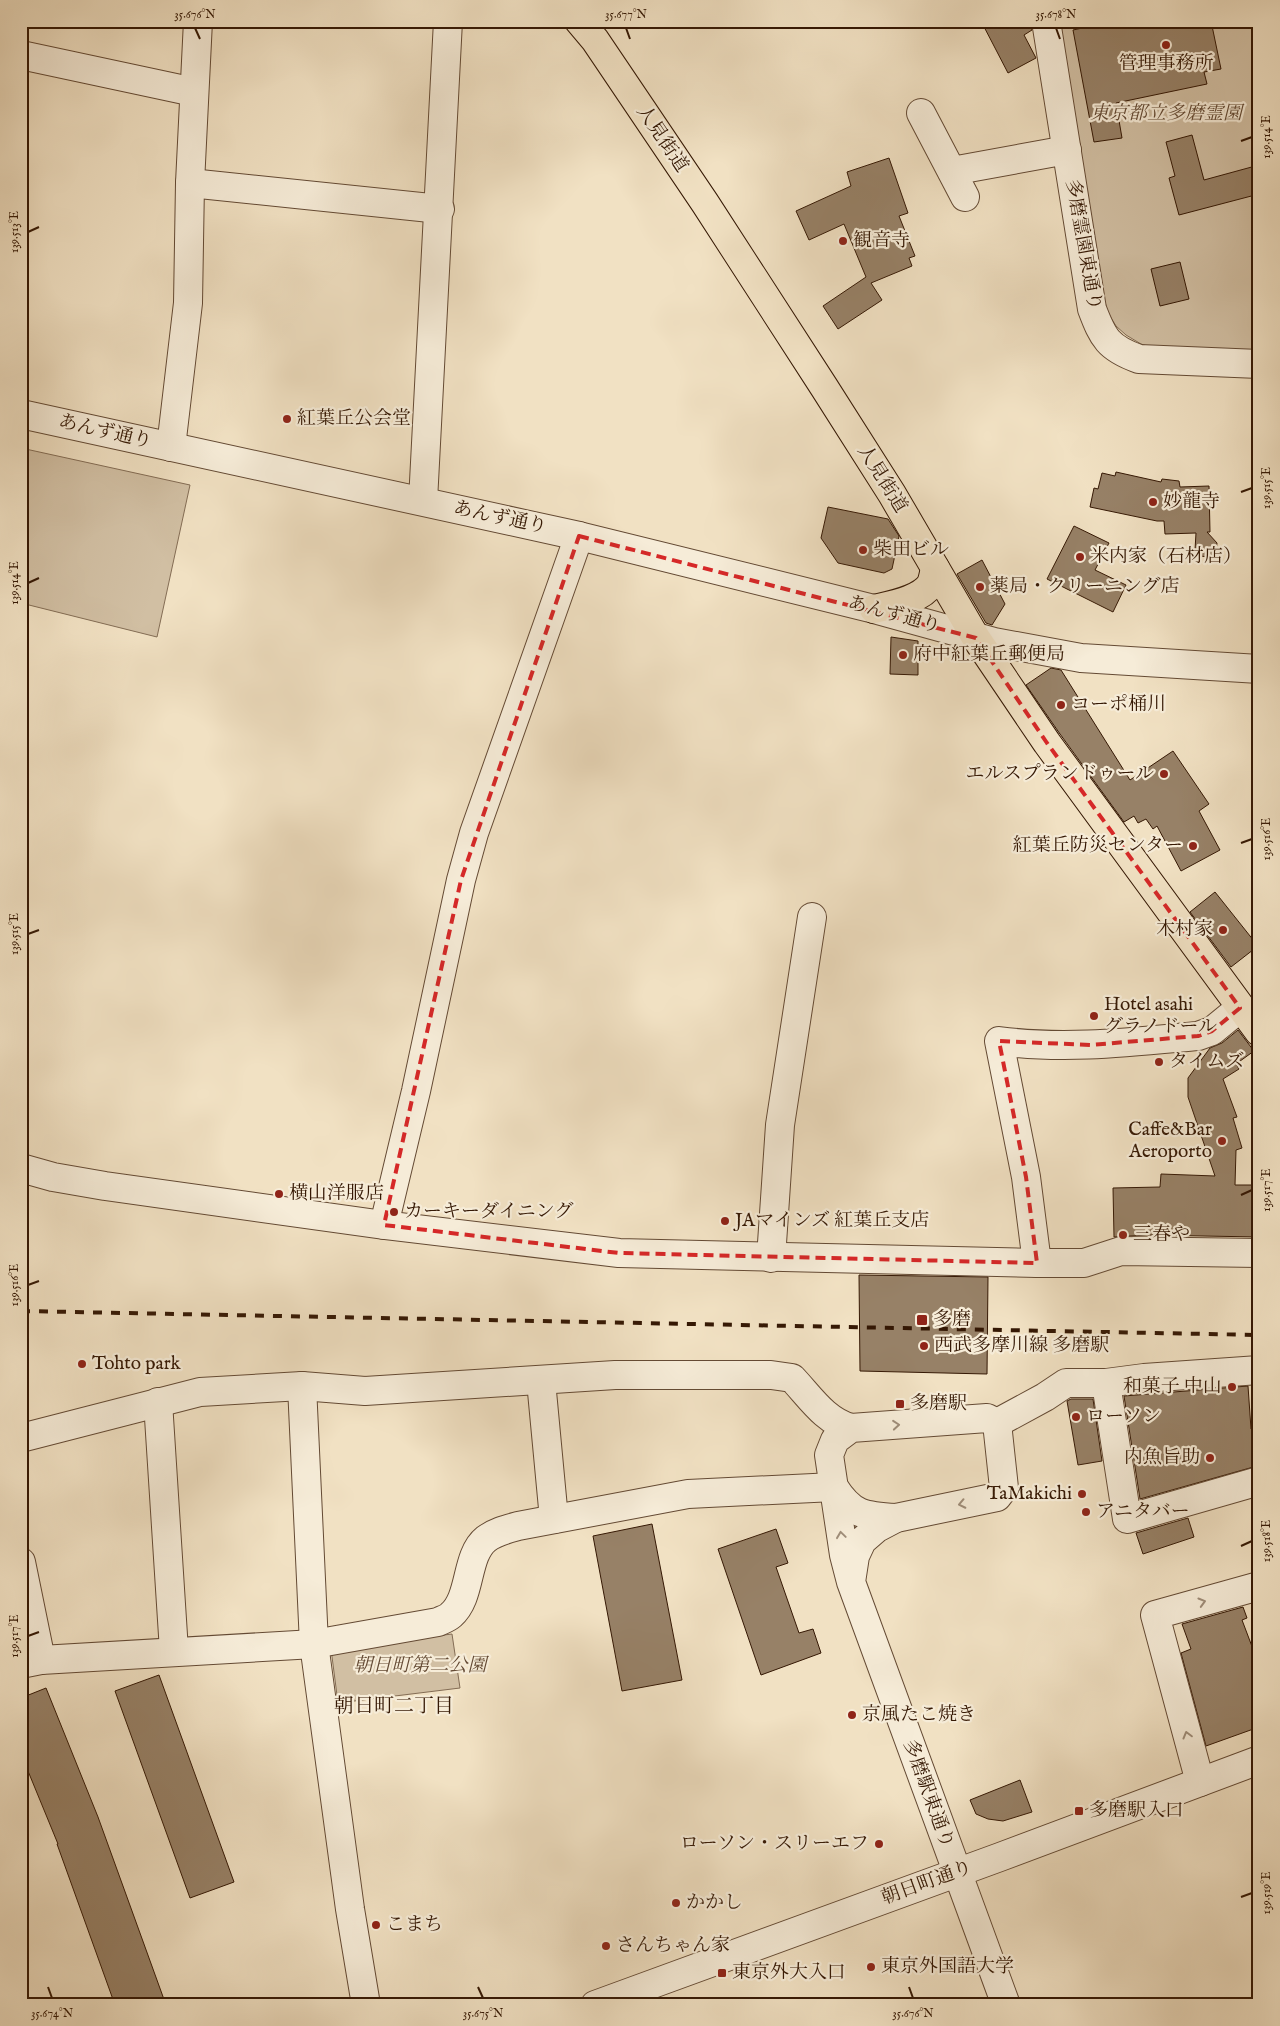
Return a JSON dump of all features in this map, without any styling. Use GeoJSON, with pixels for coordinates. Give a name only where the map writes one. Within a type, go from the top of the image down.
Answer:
{"type":"FeatureCollection","features":[{"type":"Feature","properties":{"kind":"main road","name":"人見街道"},"geometry":{"type":"LineString","coordinates":[[580,21],[595,40],[730,242],[892,494],[976,638],[1047,743],[1259,1032]]}},
{"type":"Feature","properties":{"kind":"main road"},"geometry":{"type":"LineString","coordinates":[[874,609],[893,604],[926,590],[932,582],[935,568]]}},
{"type":"Feature","properties":{"kind":"street"},"geometry":{"type":"LineString","coordinates":[[172,448],[188,303],[190,183],[198,21]]}},
{"type":"Feature","properties":{"kind":"street"},"geometry":{"type":"LineString","coordinates":[[423,501],[440,209],[448,21]]}},
{"type":"Feature","properties":{"kind":"street","name":"多磨霊園東通り"},"geometry":{"type":"LineString","coordinates":[[1046,21],[1092,309],[1108,344],[1122,353],[1139,360],[1259,364]]}},
{"type":"Feature","properties":{"kind":"street"},"geometry":{"type":"LineString","coordinates":[[21,55],[194,92]]}},
{"type":"Feature","properties":{"kind":"street"},"geometry":{"type":"LineString","coordinates":[[921,113],[965,197]]}},
{"type":"Feature","properties":{"kind":"street"},"geometry":{"type":"LineString","coordinates":[[952,170],[1067,150]]}},
{"type":"Feature","properties":{"kind":"street"},"geometry":{"type":"LineString","coordinates":[[190,183],[440,209]]}},
{"type":"Feature","properties":{"kind":"street","name":"あんず通り"},"geometry":{"type":"LineString","coordinates":[[21,414],[579,536],[874,609],[976,638],[1081,658],[1255,673]]}},
{"type":"Feature","properties":{"kind":"street"},"geometry":{"type":"LineString","coordinates":[[384,1224],[416,1091],[461,880],[474,834],[579,536]]}},
{"type":"Feature","properties":{"kind":"street"},"geometry":{"type":"LineString","coordinates":[[771,1258],[780,1125],[812,917]]}},
{"type":"Feature","properties":{"kind":"street"},"geometry":{"type":"LineString","coordinates":[[1037,1263],[1026,1177],[998,1041],[1019,1044],[1090,1045],[1198,1036],[1212,1031],[1240,1008]]}},
{"type":"Feature","properties":{"kind":"street"},"geometry":{"type":"LineString","coordinates":[[21,1168],[53,1177],[105,1186],[384,1224],[619,1253],[1037,1263],[1084,1263],[1121,1251],[1259,1254]]}},
{"type":"Feature","properties":{"kind":"street"},"geometry":{"type":"LineString","coordinates":[[997,1423],[1045,1397],[1066,1383],[1106,1383],[1144,1378],[1259,1370]]}},
{"type":"Feature","properties":{"kind":"street"},"geometry":{"type":"LineString","coordinates":[[21,1438],[200,1392],[302,1386],[365,1391],[615,1375],[771,1375],[792,1378],[823,1413],[839,1424],[851,1428],[987,1418],[997,1423]]}},
{"type":"Feature","properties":{"kind":"street"},"geometry":{"type":"LineString","coordinates":[[541,1381],[554,1519]]}},
{"type":"Feature","properties":{"kind":"street"},"geometry":{"type":"LineString","coordinates":[[1106,1383],[1127,1519],[1259,1481]]}},
{"type":"Feature","properties":{"kind":"street"},"geometry":{"type":"LineString","coordinates":[[302,1386],[314,1644],[350,1909],[366,2005]]}},
{"type":"Feature","properties":{"kind":"street","name":"多磨駅東通り"},"geometry":{"type":"LineString","coordinates":[[811,1398],[825,1436],[850,1582],[1006,2005]]}},
{"type":"Feature","properties":{"kind":"street"},"geometry":{"type":"LineString","coordinates":[[158,1402],[174,1651]]}},
{"type":"Feature","properties":{"kind":"street"},"geometry":{"type":"LineString","coordinates":[[21,1562],[31,1662],[174,1651],[314,1644],[419,1627],[452,1615],[458,1606],[477,1550],[484,1540],[494,1533],[518,1526],[688,1494],[834,1487],[844,1502],[853,1510],[867,1516],[896,1518],[997,1497],[1004,1488],[997,1423]]}},
{"type":"Feature","properties":{"kind":"street"},"geometry":{"type":"LineString","coordinates":[[829,1455],[835,1440],[851,1428]]}},
{"type":"Feature","properties":{"kind":"street"},"geometry":{"type":"LineString","coordinates":[[850,1582],[855,1556],[862,1541],[877,1528],[896,1518]]}},
{"type":"Feature","properties":{"kind":"street"},"geometry":{"type":"LineString","coordinates":[[1200,1782],[1155,1615],[1259,1586]]}},
{"type":"Feature","properties":{"kind":"street","name":"朝日町通り"},"geometry":{"type":"LineString","coordinates":[[595,2005],[663,1993],[957,1872],[1259,1760]]}},
{"type":"Feature","properties":{"kind":"highlighted area"},"geometry":{"type":"Polygon","coordinates":[[[579,536],[976,638],[1047,743],[1240,1008],[1212,1031],[1198,1036],[1090,1045],[999,1041],[1026,1177],[1037,1263],[619,1253],[384,1225],[461,880],[579,536]]]}},
{"type":"Feature","properties":{"kind":"green space","name":"東京都立多磨霊園"},"geometry":{"type":"Polygon","coordinates":[[[1057,21],[1259,21],[1259,353],[1160,350],[1141,344],[1126,335],[1116,326],[1108,313],[1057,21]]]}},
{"type":"Feature","properties":{"kind":"green space"},"geometry":{"type":"Polygon","coordinates":[[[21,448],[190,485],[157,637],[21,603],[21,448]]]}},
{"type":"Feature","properties":{"kind":"green space","name":"朝日町第二公園"},"geometry":{"type":"Polygon","coordinates":[[[452,1634],[460,1688],[338,1703],[331,1649],[452,1634]]]}},
{"type":"Feature","properties":{"kind":"building"},"geometry":{"type":"Polygon","coordinates":[[[981,21],[1031,21],[1032,30],[1024,35],[1036,58],[1008,73],[981,21]]]}},
{"type":"Feature","properties":{"kind":"building","name":"管理事務所"},"geometry":{"type":"Polygon","coordinates":[[[1115,21],[1211,21],[1221,69],[1204,72],[1207,84],[1116,103],[1122,138],[1094,142],[1073,30],[1115,21]]]}},
{"type":"Feature","properties":{"kind":"building"},"geometry":{"type":"Polygon","coordinates":[[[1192,135],[1204,180],[1259,165],[1259,194],[1179,215],[1169,178],[1175,176],[1166,142],[1192,135]]]}},
{"type":"Feature","properties":{"kind":"building"},"geometry":{"type":"Polygon","coordinates":[[[889,158],[908,213],[899,216],[915,256],[909,258],[912,266],[871,283],[882,300],[838,329],[823,306],[866,277],[844,224],[809,240],[796,211],[851,186],[847,172],[889,158]]]}},
{"type":"Feature","properties":{"kind":"building"},"geometry":{"type":"Polygon","coordinates":[[[1180,262],[1189,299],[1160,306],[1151,269],[1180,262]]]}},
{"type":"Feature","properties":{"kind":"building"},"geometry":{"type":"Polygon","coordinates":[[[1116,472],[1161,482],[1162,479],[1179,481],[1180,487],[1209,486],[1210,532],[1207,532],[1217,543],[1216,552],[1209,557],[1200,556],[1195,550],[1196,533],[1165,534],[1164,521],[1090,507],[1094,488],[1098,489],[1102,473],[1115,476],[1116,472]]]}},
{"type":"Feature","properties":{"kind":"building","name":"柴田ビル"},"geometry":{"type":"Polygon","coordinates":[[[828,507],[888,519],[899,536],[892,569],[884,573],[838,563],[821,538],[828,507]]]}},
{"type":"Feature","properties":{"kind":"building","name":"米内家（石材店）"},"geometry":{"type":"Polygon","coordinates":[[[1074,526],[1109,543],[1095,570],[1126,585],[1113,612],[1047,579],[1074,526]]]}},
{"type":"Feature","properties":{"kind":"building","name":"薬局・クリーニング店"},"geometry":{"type":"Polygon","coordinates":[[[982,560],[1005,604],[992,625],[986,623],[957,574],[982,560]]]}},
{"type":"Feature","properties":{"kind":"building"},"geometry":{"type":"Polygon","coordinates":[[[891,637],[918,641],[918,675],[890,674],[891,637]]]}},
{"type":"Feature","properties":{"kind":"building"},"geometry":{"type":"Polygon","coordinates":[[[1051,668],[1061,670],[1130,780],[1173,751],[1209,804],[1199,811],[1220,850],[1181,871],[1157,826],[1153,829],[1146,819],[1138,823],[1134,816],[1124,822],[1026,685],[1051,668]]]}},
{"type":"Feature","properties":{"kind":"building","name":"木村家"},"geometry":{"type":"Polygon","coordinates":[[[1215,892],[1258,946],[1231,967],[1190,912],[1215,892]]]}},
{"type":"Feature","properties":{"kind":"building"},"geometry":{"type":"Polygon","coordinates":[[[1238,1030],[1254,1051],[1236,1064],[1239,1069],[1223,1079],[1237,1117],[1233,1118],[1242,1148],[1236,1150],[1235,1185],[1259,1185],[1259,1237],[1147,1235],[1114,1237],[1113,1188],[1160,1187],[1161,1174],[1215,1176],[1188,1097],[1188,1078],[1210,1048],[1222,1043],[1238,1030]]]}},
{"type":"Feature","properties":{"kind":"building","name":"西武多摩川線 多磨駅"},"geometry":{"type":"Polygon","coordinates":[[[859,1275],[988,1277],[987,1374],[860,1371],[859,1275]]]}},
{"type":"Feature","properties":{"kind":"building"},"geometry":{"type":"Polygon","coordinates":[[[1248,1386],[1251,1429],[1253,1429],[1257,1466],[1140,1499],[1124,1396],[1248,1386]]]}},
{"type":"Feature","properties":{"kind":"building"},"geometry":{"type":"Polygon","coordinates":[[[1071,1399],[1093,1399],[1102,1461],[1078,1465],[1067,1401],[1071,1399]]]}},
{"type":"Feature","properties":{"kind":"building"},"geometry":{"type":"Polygon","coordinates":[[[1188,1518],[1194,1537],[1143,1554],[1136,1533],[1188,1518]]]}},
{"type":"Feature","properties":{"kind":"building"},"geometry":{"type":"Polygon","coordinates":[[[652,1524],[682,1680],[622,1691],[593,1536],[652,1524]]]}},
{"type":"Feature","properties":{"kind":"building"},"geometry":{"type":"Polygon","coordinates":[[[776,1529],[788,1563],[776,1567],[799,1633],[813,1629],[821,1653],[761,1675],[718,1549],[776,1529]]]}},
{"type":"Feature","properties":{"kind":"building"},"geometry":{"type":"Polygon","coordinates":[[[1243,1607],[1247,1618],[1242,1620],[1259,1665],[1259,1727],[1206,1746],[1181,1653],[1191,1649],[1182,1624],[1243,1607]]]}},
{"type":"Feature","properties":{"kind":"building"},"geometry":{"type":"Polygon","coordinates":[[[159,1675],[234,1882],[190,1898],[115,1691],[159,1675]]]}},
{"type":"Feature","properties":{"kind":"building"},"geometry":{"type":"Polygon","coordinates":[[[46,1688],[98,1817],[166,2005],[115,2005],[58,1844],[21,1754],[21,1698],[46,1688]]]}},
{"type":"Feature","properties":{"kind":"building"},"geometry":{"type":"Polygon","coordinates":[[[1020,1780],[1032,1812],[1003,1821],[988,1819],[976,1814],[970,1800],[1020,1780]]]}},
{"type":"Feature","properties":{"kind":"railway"},"geometry":{"type":"LineString","coordinates":[[21,1311],[1259,1335]]}},
{"type":"Feature","properties":{"kind":"place","name":"管理事務所"},"geometry":{"type":"Point","coordinates":[1166,45]}},
{"type":"Feature","properties":{"kind":"place","name":"観音寺"},"geometry":{"type":"Point","coordinates":[843,241]}},
{"type":"Feature","properties":{"kind":"place","name":"紅葉丘公会堂"},"geometry":{"type":"Point","coordinates":[287,419]}},
{"type":"Feature","properties":{"kind":"place","name":"妙龍寺"},"geometry":{"type":"Point","coordinates":[1153,502]}},
{"type":"Feature","properties":{"kind":"place","name":"柴田ビル"},"geometry":{"type":"Point","coordinates":[863,550]}},
{"type":"Feature","properties":{"kind":"place","name":"米内家（石材店）"},"geometry":{"type":"Point","coordinates":[1080,557]}},
{"type":"Feature","properties":{"kind":"place","name":"薬局・クリーニング店"},"geometry":{"type":"Point","coordinates":[980,587]}},
{"type":"Feature","properties":{"kind":"place","name":"府中紅葉丘郵便局"},"geometry":{"type":"Point","coordinates":[903,655]}},
{"type":"Feature","properties":{"kind":"place","name":"コーポ桶川"},"geometry":{"type":"Point","coordinates":[1061,705]}},
{"type":"Feature","properties":{"kind":"place","name":"エルスプランドゥール"},"geometry":{"type":"Point","coordinates":[1164,774]}},
{"type":"Feature","properties":{"kind":"place","name":"紅葉丘防災センター"},"geometry":{"type":"Point","coordinates":[1193,846]}},
{"type":"Feature","properties":{"kind":"place","name":"木村家"},"geometry":{"type":"Point","coordinates":[1223,930]}},
{"type":"Feature","properties":{"kind":"place","name":"Hotel asahi グラノドール"},"geometry":{"type":"Point","coordinates":[1094,1016]}},
{"type":"Feature","properties":{"kind":"place","name":"タイムズ"},"geometry":{"type":"Point","coordinates":[1159,1062]}},
{"type":"Feature","properties":{"kind":"place","name":"Caffe&Bar Aeroporto"},"geometry":{"type":"Point","coordinates":[1222,1141]}},
{"type":"Feature","properties":{"kind":"place","name":"横山洋服店"},"geometry":{"type":"Point","coordinates":[279,1194]}},
{"type":"Feature","properties":{"kind":"place","name":"カーキーダイニング"},"geometry":{"type":"Point","coordinates":[394,1212]}},
{"type":"Feature","properties":{"kind":"place","name":"JAマインズ 紅葉丘支店"},"geometry":{"type":"Point","coordinates":[725,1221]}},
{"type":"Feature","properties":{"kind":"place","name":"三春や"},"geometry":{"type":"Point","coordinates":[1123,1235]}},
{"type":"Feature","properties":{"kind":"place","name":"多磨"},"geometry":{"type":"Point","coordinates":[922,1320]}},
{"type":"Feature","properties":{"kind":"place","name":"西武多摩川線 多磨駅"},"geometry":{"type":"Point","coordinates":[924,1346]}},
{"type":"Feature","properties":{"kind":"place","name":"Tohto park"},"geometry":{"type":"Point","coordinates":[82,1364]}},
{"type":"Feature","properties":{"kind":"place","name":"和菓子 中山"},"geometry":{"type":"Point","coordinates":[1232,1387]}},
{"type":"Feature","properties":{"kind":"place","name":"多磨駅"},"geometry":{"type":"Point","coordinates":[900,1404]}},
{"type":"Feature","properties":{"kind":"place","name":"ローソン"},"geometry":{"type":"Point","coordinates":[1076,1417]}},
{"type":"Feature","properties":{"kind":"place","name":"内魚旨助"},"geometry":{"type":"Point","coordinates":[1210,1458]}},
{"type":"Feature","properties":{"kind":"place","name":"TaMakichi"},"geometry":{"type":"Point","coordinates":[1082,1494]}},
{"type":"Feature","properties":{"kind":"place","name":"アニタバー"},"geometry":{"type":"Point","coordinates":[1086,1512]}},
{"type":"Feature","properties":{"kind":"place","name":"京風たこ焼き"},"geometry":{"type":"Point","coordinates":[852,1715]}},
{"type":"Feature","properties":{"kind":"place","name":"多磨駅入口"},"geometry":{"type":"Point","coordinates":[1079,1811]}},
{"type":"Feature","properties":{"kind":"place","name":"ローソン・スリーエフ"},"geometry":{"type":"Point","coordinates":[879,1844]}},
{"type":"Feature","properties":{"kind":"place","name":"かかし"},"geometry":{"type":"Point","coordinates":[676,1903]}},
{"type":"Feature","properties":{"kind":"place","name":"こまち"},"geometry":{"type":"Point","coordinates":[376,1925]}},
{"type":"Feature","properties":{"kind":"place","name":"さんちゃん家"},"geometry":{"type":"Point","coordinates":[606,1946]}},
{"type":"Feature","properties":{"kind":"place","name":"東京外国語大学"},"geometry":{"type":"Point","coordinates":[871,1967]}},
{"type":"Feature","properties":{"kind":"place","name":"東京外大入口"},"geometry":{"type":"Point","coordinates":[722,1973]}},
{"type":"Feature","properties":{"kind":"district","name":"朝日町二丁目"},"geometry":{"type":"Point","coordinates":[394,1706]}}]}
